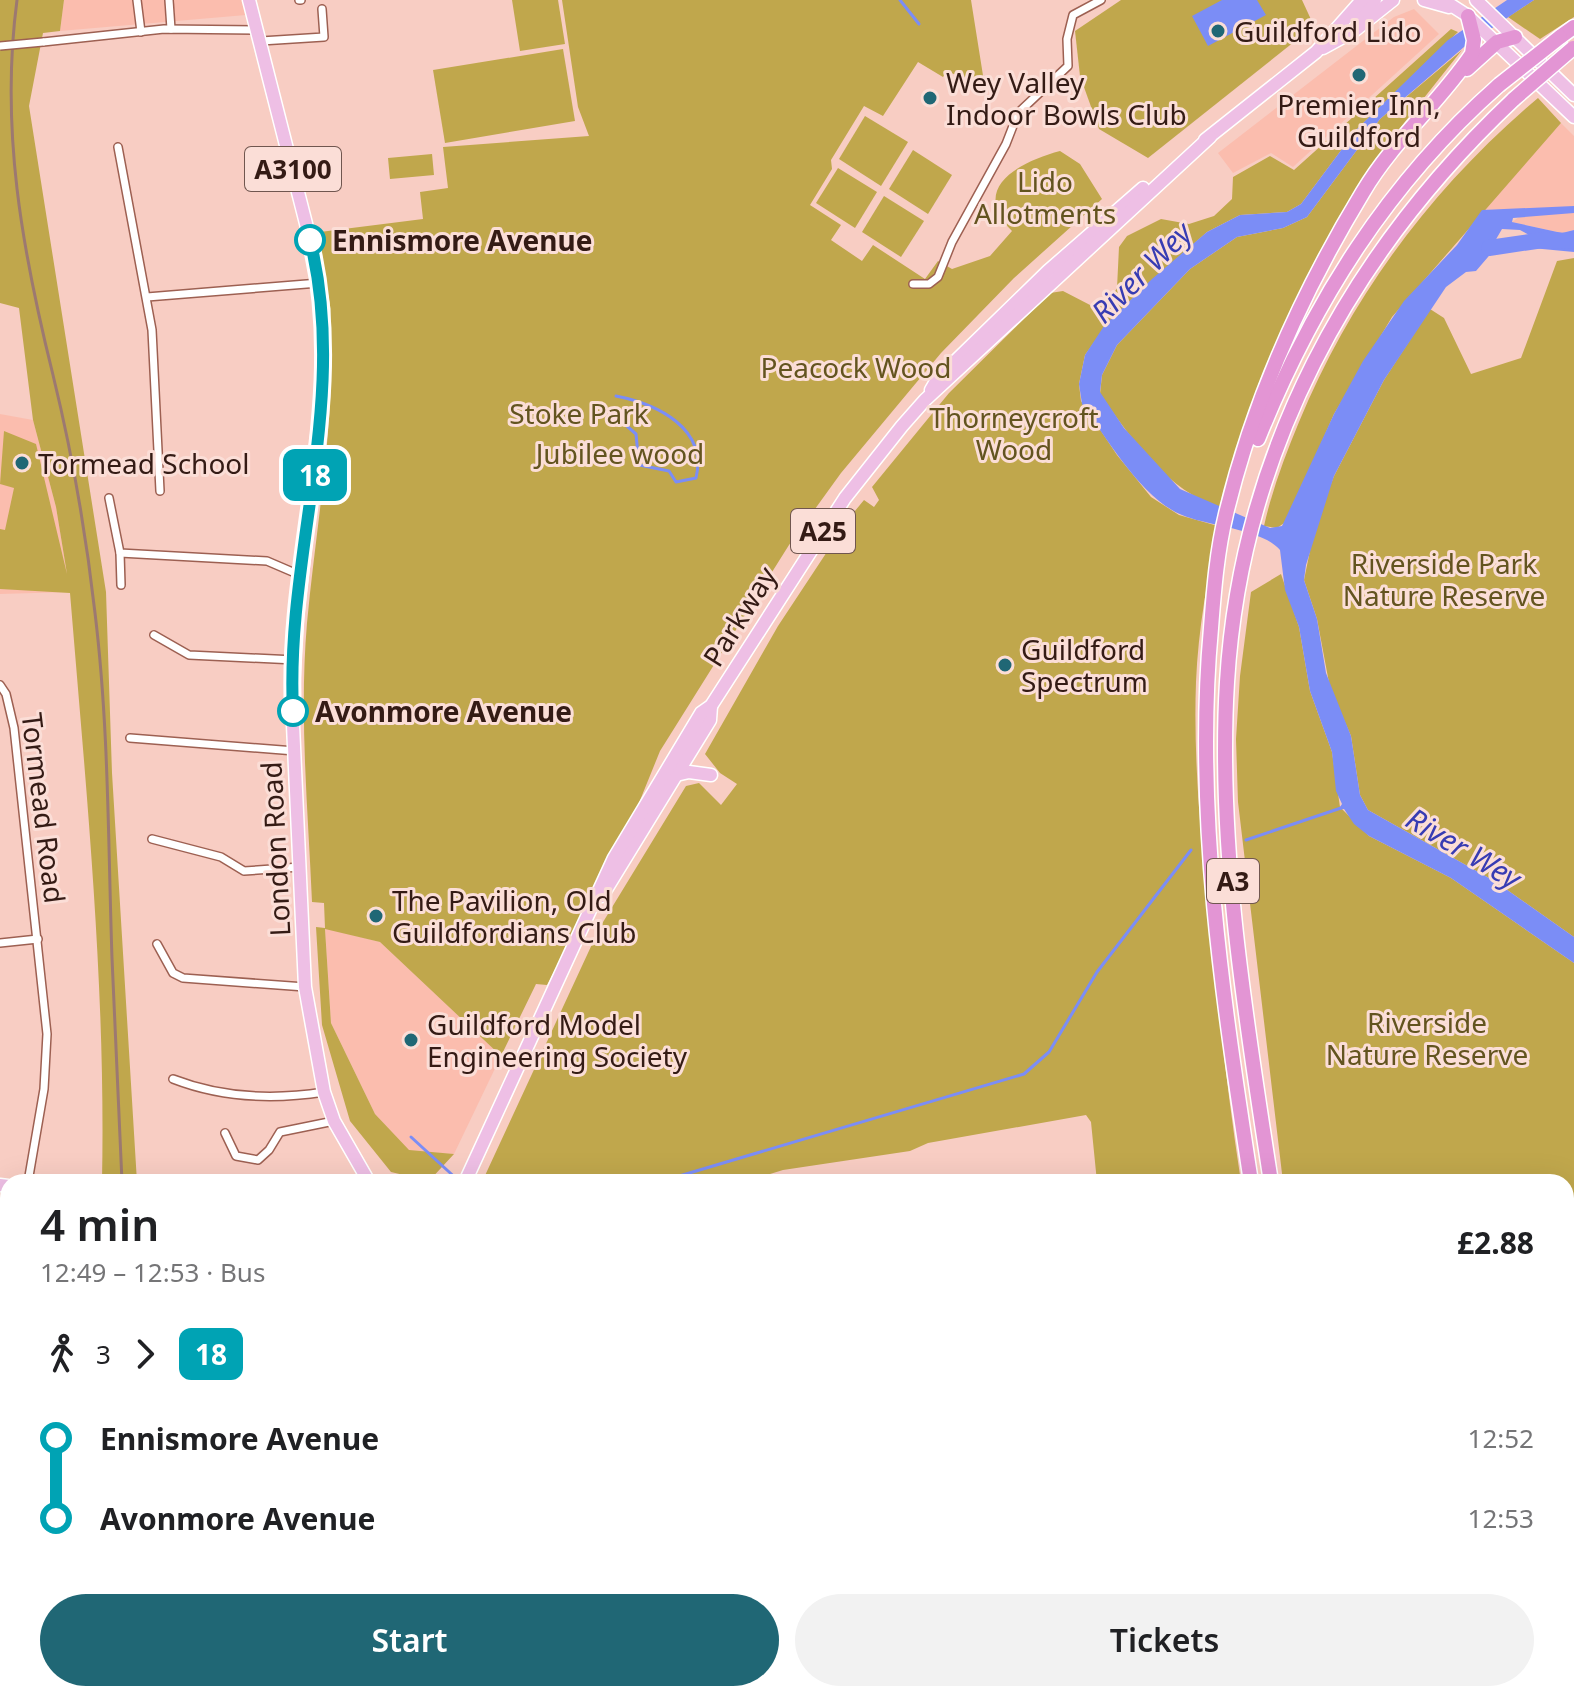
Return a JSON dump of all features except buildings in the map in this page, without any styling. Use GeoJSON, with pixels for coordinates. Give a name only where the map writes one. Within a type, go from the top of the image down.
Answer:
{"type":"FeatureCollection","features":[{"type":"Feature","properties":{"kind":"highway"},"geometry":{"type":"LineString","coordinates":[[1470,19],[1486,38]]}},
{"type":"Feature","properties":{"kind":"highway"},"geometry":{"type":"LineString","coordinates":[[1235,494],[1279,387],[1341,269],[1405,180],[1461,119],[1574,27]]}},
{"type":"Feature","properties":{"kind":"highway"},"geometry":{"type":"LineString","coordinates":[[1448,84],[1486,38],[1515,37]]}},
{"type":"Feature","properties":{"kind":"highway"},"geometry":{"type":"LineString","coordinates":[[1235,494],[1275,366],[1327,256],[1378,169],[1486,38]]}},
{"type":"Feature","properties":{"kind":"highway","name":"A3"},"geometry":{"type":"LineString","coordinates":[[1270,1174],[1237,923],[1227,802],[1227,678],[1241,579],[1260,500],[1306,380],[1355,288],[1425,189],[1514,99],[1574,51]]}},
{"type":"Feature","properties":{"kind":"highway","name":"A3"},"geometry":{"type":"LineString","coordinates":[[1235,494],[1223,545],[1211,626],[1205,715],[1211,860],[1250,1174]]}},
{"type":"Feature","properties":{"kind":"main road","name":"London Road"},"geometry":{"type":"LineString","coordinates":[[249,0],[323,309],[322,393],[295,660],[295,751],[305,987],[324,1092],[334,1121],[366,1174]]}},
{"type":"Feature","properties":{"kind":"main road"},"geometry":{"type":"LineString","coordinates":[[1336,30],[1375,0]]}},
{"type":"Feature","properties":{"kind":"main road","name":"Parkway"},"geometry":{"type":"LineString","coordinates":[[1316,52],[1354,31],[1393,0]]}},
{"type":"Feature","properties":{"kind":"main road"},"geometry":{"type":"LineString","coordinates":[[1424,0],[1450,3],[1470,19]]}},
{"type":"Feature","properties":{"kind":"main road"},"geometry":{"type":"LineString","coordinates":[[1476,0],[1574,95]]}},
{"type":"Feature","properties":{"kind":"main road","name":"Parkway"},"geometry":{"type":"LineString","coordinates":[[482,1141],[614,858],[701,713],[711,706],[845,498],[925,400],[1210,137],[1316,52],[1361,1]]}},
{"type":"Feature","properties":{"kind":"main road"},"geometry":{"type":"LineString","coordinates":[[1486,38],[1574,117]]}},
{"type":"Feature","properties":{"kind":"main road","name":"Parkway"},"geometry":{"type":"LineString","coordinates":[[568,954],[710,720],[711,706]]}},
{"type":"Feature","properties":{"kind":"main road"},"geometry":{"type":"LineString","coordinates":[[676,775],[689,772],[711,775]]}},
{"type":"Feature","properties":{"kind":"main road","name":"A25"},"geometry":{"type":"LineString","coordinates":[[463,1174],[482,1141]]}},
{"type":"Feature","properties":{"kind":"main road","name":"A25"},"geometry":{"type":"LineString","coordinates":[[470,1174],[482,1141]]}},
{"type":"Feature","properties":{"kind":"main road","name":"London Road"},"geometry":{"type":"LineString","coordinates":[[363,1167],[370,1174]]}},
{"type":"Feature","properties":{"kind":"street"},"geometry":{"type":"LineString","coordinates":[[137,0],[141,32]]}},
{"type":"Feature","properties":{"kind":"street"},"geometry":{"type":"LineString","coordinates":[[169,0],[171,29]]}},
{"type":"Feature","properties":{"kind":"street"},"geometry":{"type":"LineString","coordinates":[[913,284],[929,284],[938,277],[1018,113],[1068,66],[1067,39],[1073,15],[1101,0]]}},
{"type":"Feature","properties":{"kind":"street"},"geometry":{"type":"LineString","coordinates":[[0,46],[171,29],[324,37],[322,9]]}},
{"type":"Feature","properties":{"kind":"street"},"geometry":{"type":"LineString","coordinates":[[118,147],[152,330],[160,491]]}},
{"type":"Feature","properties":{"kind":"street"},"geometry":{"type":"LineString","coordinates":[[147,297],[319,283]]}},
{"type":"Feature","properties":{"kind":"street"},"geometry":{"type":"LineString","coordinates":[[109,498],[120,553],[121,585]]}},
{"type":"Feature","properties":{"kind":"street"},"geometry":{"type":"LineString","coordinates":[[120,553],[267,561],[302,576]]}},
{"type":"Feature","properties":{"kind":"street"},"geometry":{"type":"LineString","coordinates":[[154,635],[189,655],[295,660]]}},
{"type":"Feature","properties":{"kind":"street","name":"Tormead Road"},"geometry":{"type":"LineString","coordinates":[[0,685],[6,694],[14,728],[47,1034],[46,1068],[29,1174]]}},
{"type":"Feature","properties":{"kind":"street"},"geometry":{"type":"LineString","coordinates":[[130,738],[295,751]]}},
{"type":"Feature","properties":{"kind":"street"},"geometry":{"type":"LineString","coordinates":[[152,839],[221,857],[244,871],[300,867]]}},
{"type":"Feature","properties":{"kind":"street","name":"Tormead Road"},"geometry":{"type":"LineString","coordinates":[[0,943],[38,939]]}},
{"type":"Feature","properties":{"kind":"street"},"geometry":{"type":"LineString","coordinates":[[157,944],[173,973],[183,978],[305,987]]}},
{"type":"Feature","properties":{"kind":"street"},"geometry":{"type":"LineString","coordinates":[[173,1079],[195,1087],[247,1096],[293,1097],[324,1092]]}},
{"type":"Feature","properties":{"kind":"street"},"geometry":{"type":"LineString","coordinates":[[225,1133],[236,1156],[258,1160],[269,1150],[280,1132],[334,1121]]}},
{"type":"Feature","properties":{"kind":"shaded area"},"geometry":{"type":"Polygon","coordinates":[[[64,0],[242,0],[246,15],[60,31],[64,0]]]}},
{"type":"Feature","properties":{"kind":"shaded area"},"geometry":{"type":"Polygon","coordinates":[[[1414,9],[1439,34],[1293,167],[1271,153],[1233,173],[1218,153],[1394,17],[1414,9]]]}},
{"type":"Feature","properties":{"kind":"shaded area"},"geometry":{"type":"Polygon","coordinates":[[[1561,123],[1574,136],[1574,230],[1562,233],[1512,222],[1530,209],[1482,210],[1561,123]]]}},
{"type":"Feature","properties":{"kind":"shaded area","name":"Tormead School"},"geometry":{"type":"Polygon","coordinates":[[[0,414],[33,420],[56,507],[70,592],[0,594],[0,414]]]}},
{"type":"Feature","properties":{"kind":"shaded area","name":"Guildford Model Engineering Society"},"geometry":{"type":"Polygon","coordinates":[[[325,928],[380,942],[501,1056],[454,1154],[409,1151],[375,1114],[331,1023],[325,928]]]}},
{"type":"Feature","properties":{"kind":"green space"},"geometry":{"type":"Polygon","coordinates":[[[0,0],[64,0],[60,31],[43,33],[29,106],[106,592],[112,773],[137,1174],[102,1174],[98,961],[70,593],[0,589],[0,529],[5,530],[14,488],[0,484],[4,431],[36,444],[67,574],[56,507],[33,420],[19,308],[0,303],[0,0]]]}},
{"type":"Feature","properties":{"kind":"green space"},"geometry":{"type":"Polygon","coordinates":[[[512,0],[558,0],[565,44],[520,51],[512,0]]]}},
{"type":"Feature","properties":{"kind":"green space","name":"Stoke Park"},"geometry":{"type":"Polygon","coordinates":[[[562,0],[971,0],[985,88],[947,71],[943,77],[918,62],[883,116],[864,106],[831,160],[832,169],[810,205],[841,225],[831,240],[862,261],[873,245],[925,279],[938,261],[952,269],[990,256],[1012,231],[1000,216],[996,202],[997,190],[1004,179],[1029,162],[1060,151],[1080,164],[1102,199],[1014,278],[941,353],[841,473],[789,545],[660,751],[630,825],[547,985],[536,984],[501,1056],[380,942],[325,929],[331,1023],[375,1114],[409,1150],[454,1154],[435,1174],[399,1174],[391,1172],[350,1121],[322,1025],[316,927],[325,928],[324,903],[312,902],[304,728],[307,623],[324,477],[331,381],[327,284],[318,236],[320,232],[423,219],[420,192],[448,188],[443,147],[589,136],[578,107],[562,0]]]}},
{"type":"Feature","properties":{"kind":"green space"},"geometry":{"type":"Polygon","coordinates":[[[1121,0],[1302,0],[1314,26],[1148,158],[1099,129],[1080,76],[1075,31],[1121,0]]]}},
{"type":"Feature","properties":{"kind":"green space"},"geometry":{"type":"Polygon","coordinates":[[[1534,0],[1574,0],[1574,17],[1540,39],[1508,17],[1534,0]]]}},
{"type":"Feature","properties":{"kind":"green space","name":"Thorneycroft Wood"},"geometry":{"type":"Polygon","coordinates":[[[1451,29],[1458,32],[1357,129],[1301,204],[1287,212],[1240,215],[1207,232],[1139,292],[1105,327],[1085,355],[1079,384],[1081,401],[1117,455],[1151,497],[1179,515],[1218,526],[1199,642],[1196,744],[1210,929],[1240,1174],[1096,1174],[1091,1122],[1086,1115],[928,1143],[910,1151],[770,1174],[486,1174],[600,927],[686,786],[699,783],[721,805],[737,784],[720,773],[705,754],[778,626],[850,517],[864,500],[874,507],[879,500],[872,487],[949,393],[1050,293],[1063,291],[1092,306],[1110,300],[1117,288],[1119,247],[1127,236],[1161,219],[1189,224],[1214,216],[1232,199],[1233,177],[1270,156],[1294,170],[1451,29]]]}},
{"type":"Feature","properties":{"kind":"green space"},"geometry":{"type":"Polygon","coordinates":[[[563,49],[575,121],[445,143],[433,70],[563,49]]]}},
{"type":"Feature","properties":{"kind":"green space"},"geometry":{"type":"Polygon","coordinates":[[[1462,50],[1381,152],[1353,196],[1222,509],[1202,501],[1184,490],[1153,462],[1100,394],[1102,375],[1117,345],[1190,269],[1237,237],[1283,228],[1307,217],[1380,119],[1462,50]]]}},
{"type":"Feature","properties":{"kind":"green space"},"geometry":{"type":"Polygon","coordinates":[[[1538,98],[1561,123],[1392,317],[1334,414],[1287,521],[1277,528],[1264,526],[1279,473],[1299,422],[1320,375],[1370,287],[1430,206],[1500,132],[1538,98]]]}},
{"type":"Feature","properties":{"kind":"green space"},"geometry":{"type":"Polygon","coordinates":[[[865,116],[908,142],[881,186],[839,159],[865,116]]]}},
{"type":"Feature","properties":{"kind":"green space"},"geometry":{"type":"Polygon","coordinates":[[[913,150],[952,175],[928,214],[889,189],[913,150]]]}},
{"type":"Feature","properties":{"kind":"green space"},"geometry":{"type":"Polygon","coordinates":[[[432,154],[434,175],[390,179],[388,158],[432,154]]]}},
{"type":"Feature","properties":{"kind":"green space"},"geometry":{"type":"Polygon","coordinates":[[[838,168],[877,192],[855,228],[816,203],[838,168]]]}},
{"type":"Feature","properties":{"kind":"green space"},"geometry":{"type":"Polygon","coordinates":[[[884,196],[924,221],[901,257],[862,232],[884,196]]]}},
{"type":"Feature","properties":{"kind":"green space","name":"Riverside Park Nature Reserve"},"geometry":{"type":"Polygon","coordinates":[[[1574,258],[1574,937],[1496,882],[1368,810],[1360,795],[1351,736],[1330,688],[1317,619],[1304,580],[1315,526],[1334,476],[1384,380],[1430,309],[1444,318],[1471,374],[1521,358],[1557,261],[1574,258]]]}},
{"type":"Feature","properties":{"kind":"green space","name":"Riverside Park Nature Reserve"},"geometry":{"type":"Polygon","coordinates":[[[1281,574],[1299,627],[1310,691],[1332,752],[1340,807],[1369,836],[1451,878],[1574,963],[1574,1174],[1282,1174],[1238,802],[1236,739],[1240,676],[1251,592],[1281,574]]]}},
{"type":"Feature","properties":{"kind":"water","name":"Guildford Lido"},"geometry":{"type":"Polygon","coordinates":[[[1222,0],[1257,0],[1266,15],[1208,46],[1192,16],[1222,0]]]}},
{"type":"Feature","properties":{"kind":"water"},"geometry":{"type":"Polygon","coordinates":[[[1507,0],[1534,0],[1464,47],[1380,119],[1307,217],[1283,228],[1237,237],[1190,269],[1117,345],[1102,375],[1100,392],[1124,428],[1180,489],[1270,528],[1282,526],[1334,414],[1363,361],[1404,301],[1457,245],[1482,210],[1574,206],[1574,213],[1513,218],[1512,222],[1562,233],[1574,230],[1574,252],[1521,247],[1519,240],[1533,237],[1520,230],[1502,229],[1495,241],[1512,240],[1509,247],[1494,250],[1476,271],[1466,272],[1446,287],[1384,380],[1334,476],[1304,580],[1317,619],[1326,673],[1351,736],[1360,795],[1368,810],[1496,882],[1574,937],[1574,963],[1451,878],[1369,836],[1354,824],[1344,809],[1338,810],[1342,804],[1336,791],[1332,752],[1310,691],[1299,627],[1285,590],[1280,550],[1261,537],[1182,515],[1153,496],[1127,467],[1082,404],[1079,384],[1085,355],[1104,326],[1152,279],[1207,232],[1240,215],[1287,212],[1301,204],[1357,129],[1448,40],[1507,0]]]}},
{"type":"Feature","properties":{"kind":"waterway"},"geometry":{"type":"LineString","coordinates":[[900,0],[919,24]]}},
{"type":"Feature","properties":{"kind":"waterway","name":"River Wey"},"geometry":{"type":"LineString","coordinates":[[1489,248],[1543,240],[1574,241]]}},
{"type":"Feature","properties":{"kind":"waterway"},"geometry":{"type":"LineString","coordinates":[[612,413],[636,434],[639,465],[669,471],[676,482],[696,478],[698,460],[687,432],[662,412],[616,396]]}},
{"type":"Feature","properties":{"kind":"waterway"},"geometry":{"type":"LineString","coordinates":[[1246,840],[1341,808]]}},
{"type":"Feature","properties":{"kind":"waterway"},"geometry":{"type":"LineString","coordinates":[[686,1174],[1024,1074],[1049,1052],[1097,972],[1191,850]]}},
{"type":"Feature","properties":{"kind":"waterway"},"geometry":{"type":"LineString","coordinates":[[411,1137],[451,1174]]}},
{"type":"Feature","properties":{"kind":"railway"},"geometry":{"type":"LineString","coordinates":[[17,0],[11,95],[17,189],[32,282],[78,493],[100,656],[122,1174]]}},
{"type":"Feature","properties":{"kind":"bus line","name":"18"},"geometry":{"type":"LineString","coordinates":[[293,711],[297,618],[322,393],[323,309],[310,240]]}},
{"type":"Feature","properties":{"kind":"place","name":"Guildford Lido"},"geometry":{"type":"Point","coordinates":[1218,31]}},
{"type":"Feature","properties":{"kind":"place","name":"Premier Inn, Guildford"},"geometry":{"type":"Point","coordinates":[1359,75]}},
{"type":"Feature","properties":{"kind":"place","name":"Wey Valley Indoor Bowls Club"},"geometry":{"type":"Point","coordinates":[930,98]}},
{"type":"Feature","properties":{"kind":"place","name":"Ennismore Avenue"},"geometry":{"type":"Point","coordinates":[310,240]}},
{"type":"Feature","properties":{"kind":"place","name":"Tormead School"},"geometry":{"type":"Point","coordinates":[22,463]}},
{"type":"Feature","properties":{"kind":"place","name":"Guildford Spectrum"},"geometry":{"type":"Point","coordinates":[1005,665]}},
{"type":"Feature","properties":{"kind":"place","name":"Avonmore Avenue"},"geometry":{"type":"Point","coordinates":[293,711]}},
{"type":"Feature","properties":{"kind":"place","name":"The Pavilion, Old Guildfordians Club"},"geometry":{"type":"Point","coordinates":[376,916]}},
{"type":"Feature","properties":{"kind":"place","name":"Guildford Model Engineering Society"},"geometry":{"type":"Point","coordinates":[411,1040]}},
{"type":"Feature","properties":{"kind":"park label","name":"Lido Allotments"},"geometry":{"type":"Point","coordinates":[1045,197]}},
{"type":"Feature","properties":{"kind":"park label","name":"Peacock Wood"},"geometry":{"type":"Point","coordinates":[856,367]}},
{"type":"Feature","properties":{"kind":"park label","name":"Jubilee wood"},"geometry":{"type":"Point","coordinates":[620,453]}},
{"type":"Feature","properties":{"kind":"park label","name":"Riverside Nature Reserve"},"geometry":{"type":"Point","coordinates":[1427,1038]}}]}
